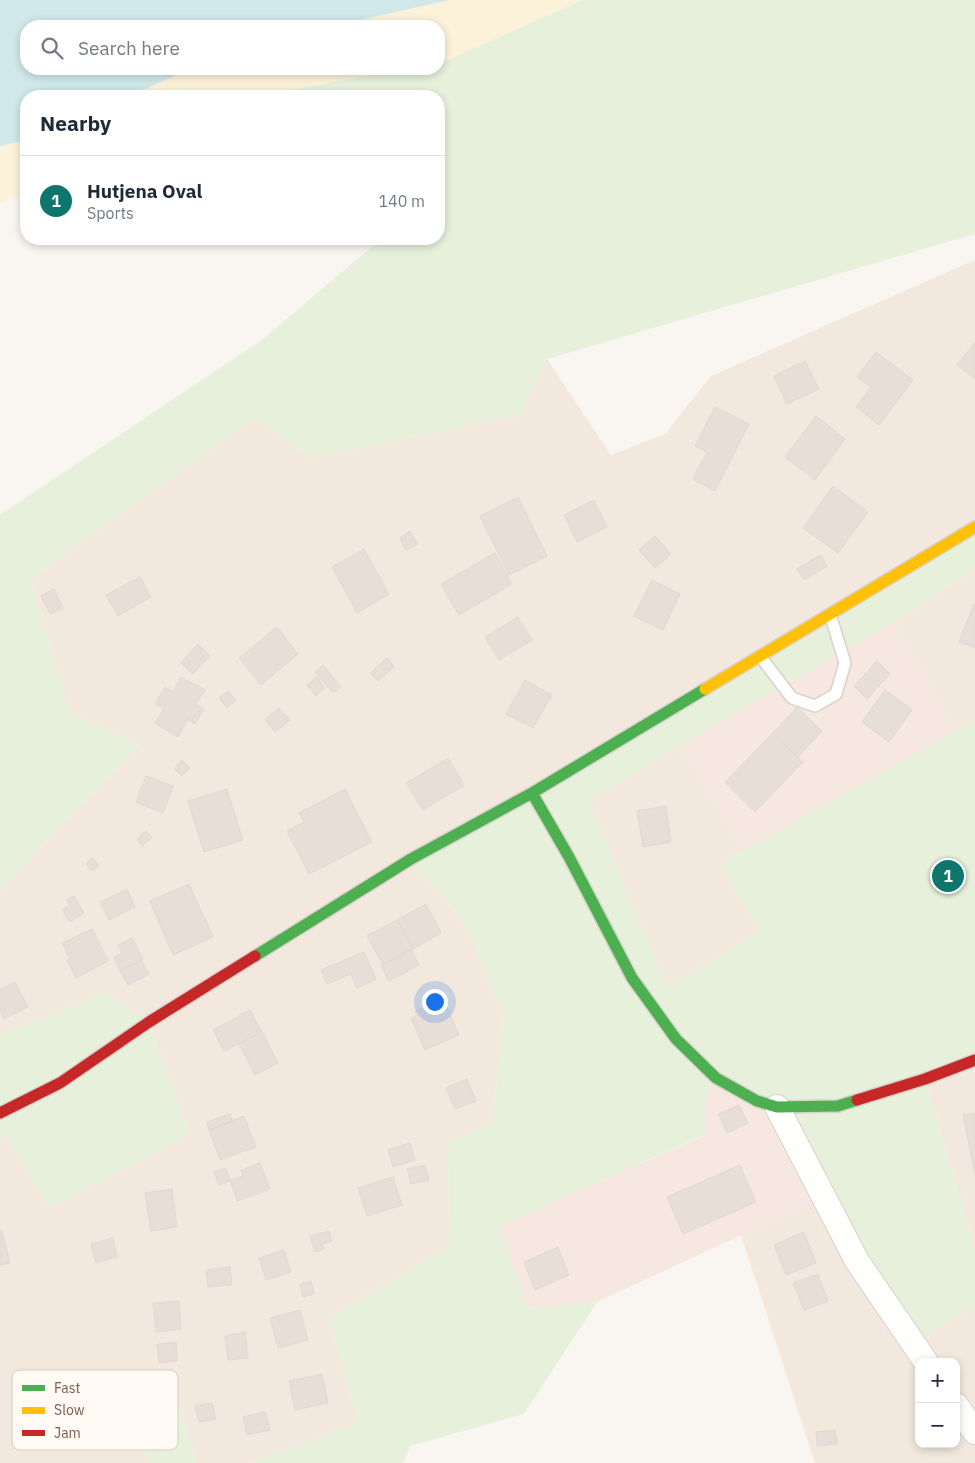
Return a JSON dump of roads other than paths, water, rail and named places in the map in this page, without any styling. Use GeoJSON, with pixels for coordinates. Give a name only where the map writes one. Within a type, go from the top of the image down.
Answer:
{"type":"FeatureCollection","features":[{"type":"Feature","properties":{"kind":"main road"},"geometry":{"type":"LineString","coordinates":[[0,1113],[60,1083],[149,1022],[411,859],[532,793],[975,526]]}},
{"type":"Feature","properties":{"kind":"main road"},"geometry":{"type":"LineString","coordinates":[[532,793],[569,858],[632,978],[676,1039],[716,1078],[757,1101],[778,1107],[838,1106],[925,1079],[975,1060]]}},
{"type":"Feature","properties":{"kind":"street"},"geometry":{"type":"LineString","coordinates":[[778,1107],[857,1260],[923,1358]]}},
{"type":"Feature","properties":{"kind":"street"},"geometry":{"type":"LineString","coordinates":[[960,1411],[975,1432]]}},
{"type":"Feature","properties":{"kind":"lane"},"geometry":{"type":"LineString","coordinates":[[760,656],[792,698],[816,706],[836,694],[845,663],[830,614]]}},
{"type":"Feature","properties":{"kind":"water"},"geometry":{"type":"Polygon","coordinates":[[[0,0],[450,0],[359,20],[20,20],[20,75],[176,75],[143,90],[20,90],[20,141],[0,146],[0,0]]]}},
{"type":"Feature","properties":{"kind":"place","name":"Hutjena Oval"},"geometry":{"type":"Point","coordinates":[948,876]}}]}
